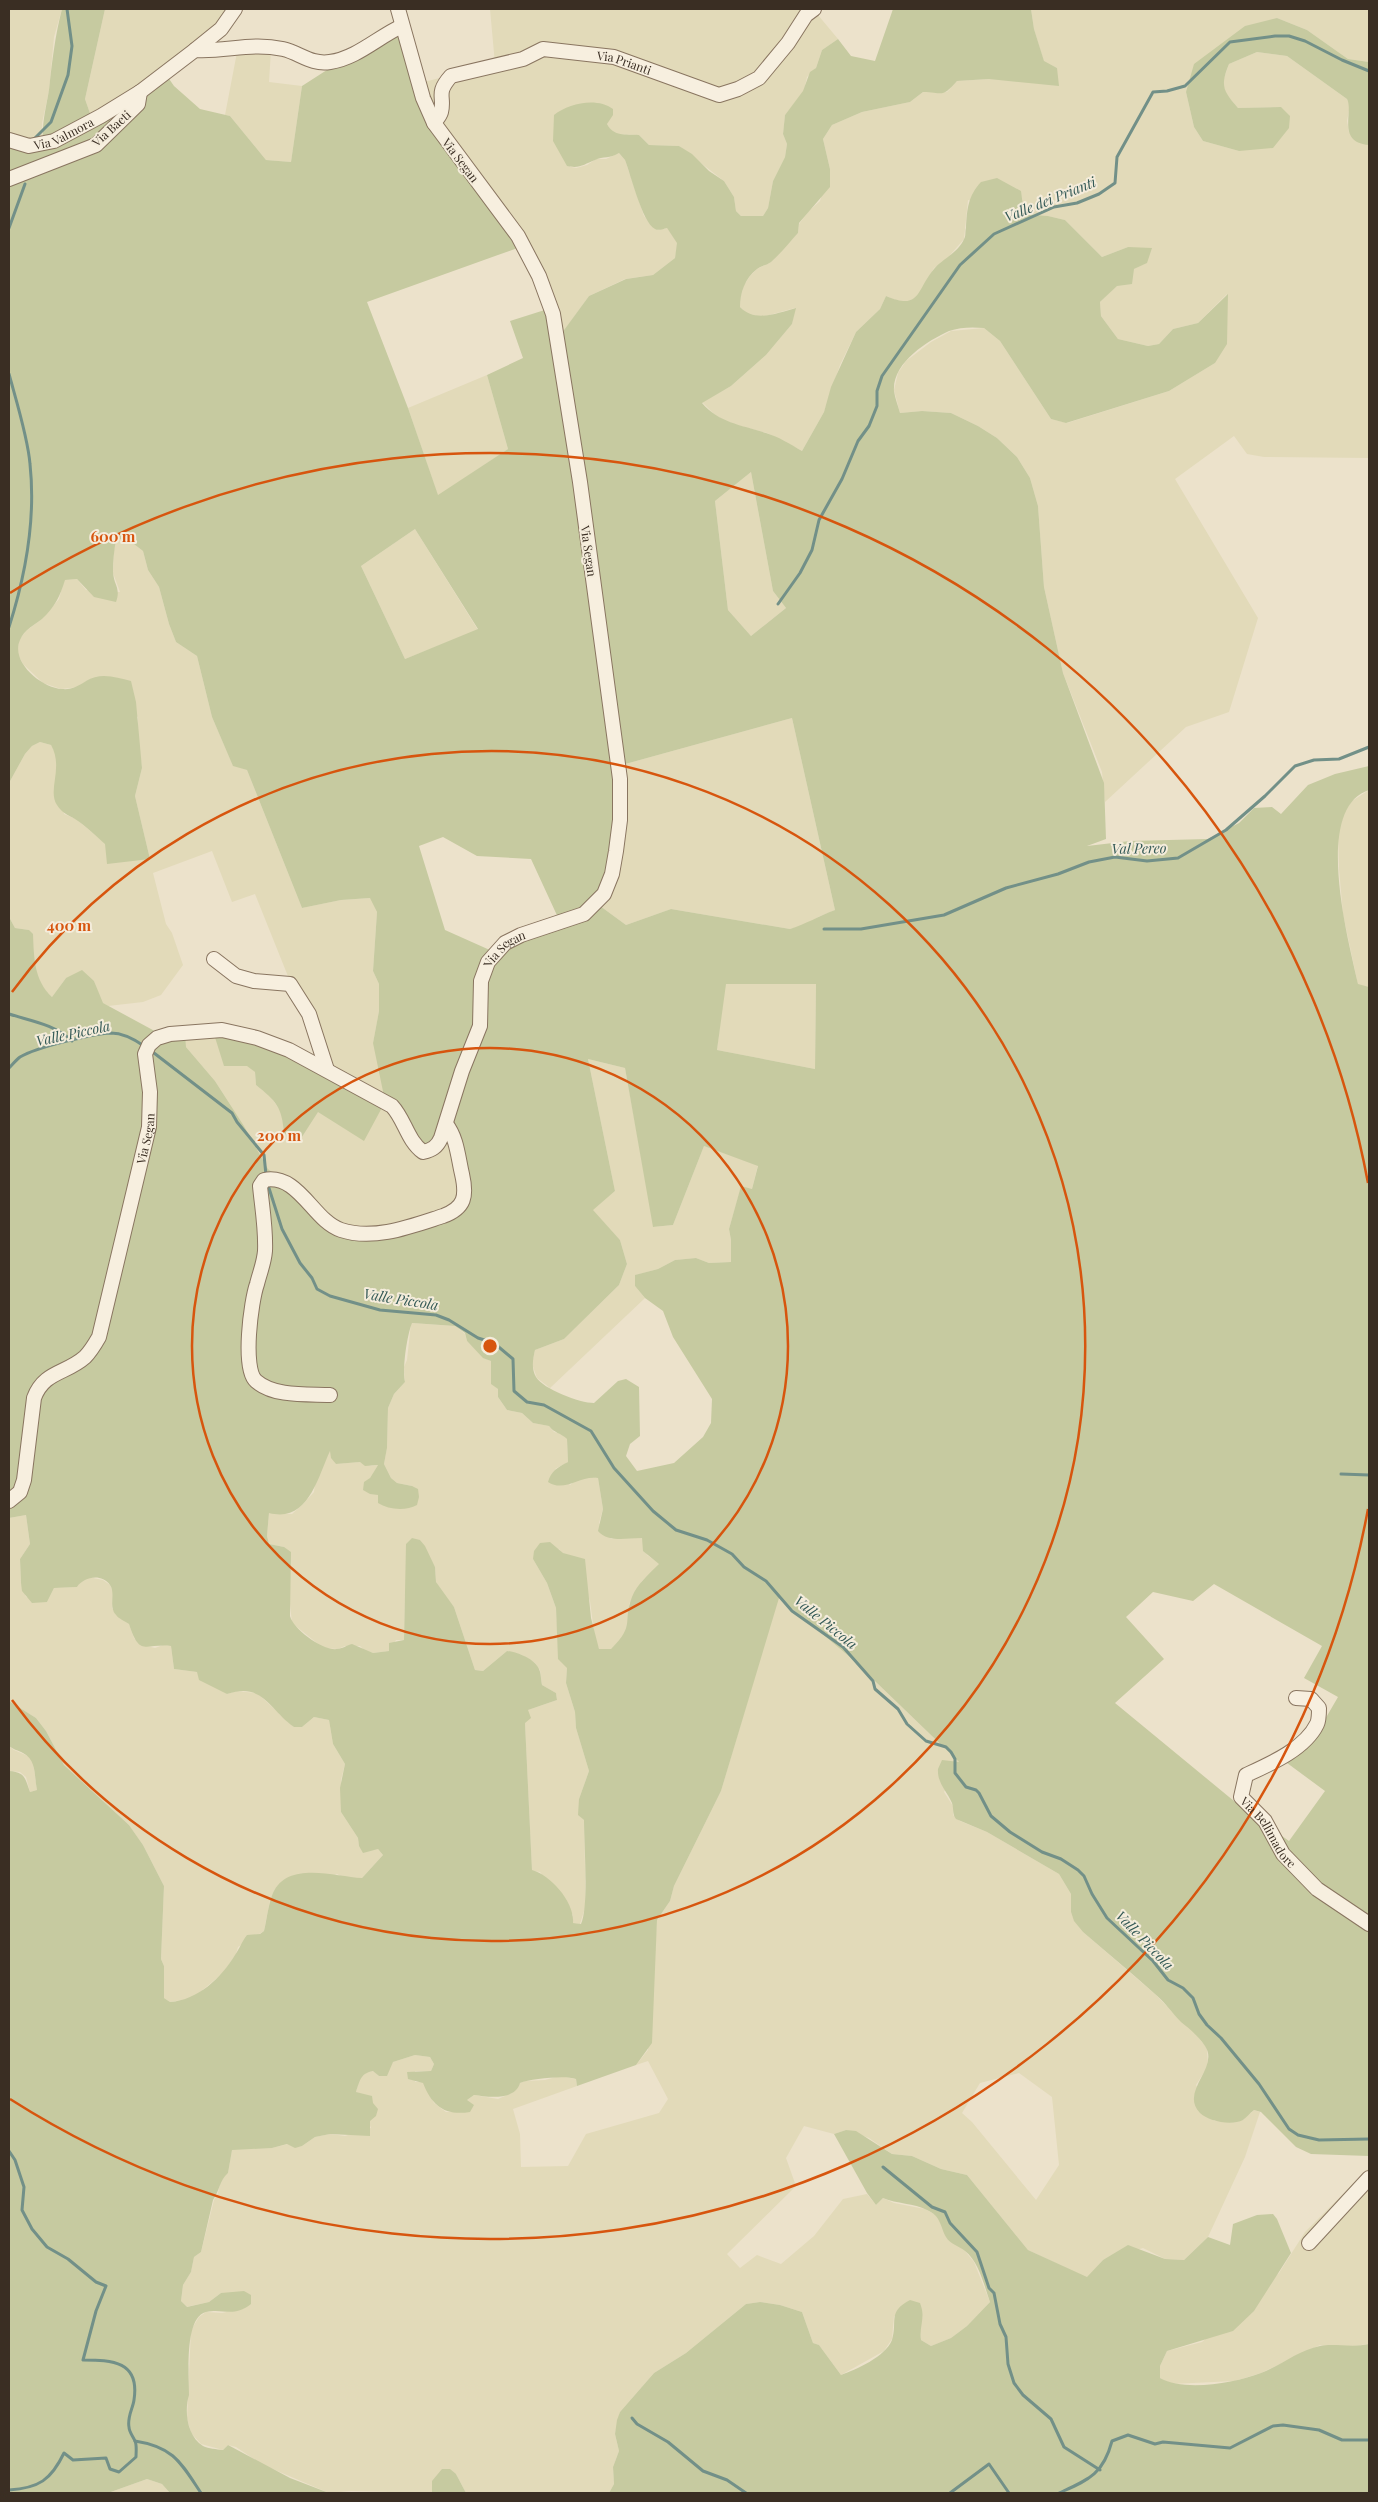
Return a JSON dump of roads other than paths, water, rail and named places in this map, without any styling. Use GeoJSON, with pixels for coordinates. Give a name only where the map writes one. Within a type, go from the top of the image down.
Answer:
{"type":"FeatureCollection","features":[{"type":"Feature","properties":{"kind":"street","name":"Via Baeti"},"geometry":{"type":"LineString","coordinates":[[9,179],[96,145],[138,104],[140,92],[221,29],[235,9]]}},
{"type":"Feature","properties":{"kind":"street","name":"Via Segan"},"geometry":{"type":"LineString","coordinates":[[9,1501],[20,1492],[24,1480],[34,1398],[39,1386],[46,1379],[85,1357],[99,1337],[149,1127],[150,1092],[145,1054],[149,1045],[156,1038],[170,1034],[222,1030],[257,1038],[327,1070],[392,1106],[400,1114],[411,1141],[423,1152],[437,1146],[446,1124],[462,1071],[480,1026],[481,982],[488,962],[505,943],[521,935],[584,914],[604,894],[612,874],[620,820],[620,779],[578,472],[553,314],[539,276],[518,236],[434,123],[423,98],[398,9]]}},
{"type":"Feature","properties":{"kind":"street","name":"Via Prianti"},"geometry":{"type":"LineString","coordinates":[[434,123],[441,112],[440,95],[443,84],[450,76],[523,59],[543,49],[614,57],[719,95],[738,89],[759,78],[788,43],[806,15],[814,9]]}},
{"type":"Feature","properties":{"kind":"street"},"geometry":{"type":"LineString","coordinates":[[194,50],[227,49],[249,45],[267,46],[285,50],[313,62],[330,62],[350,56],[382,35],[402,26]]}},
{"type":"Feature","properties":{"kind":"street","name":"Via Valmora"},"geometry":{"type":"LineString","coordinates":[[9,140],[29,146],[54,141],[140,92]]}},
{"type":"Feature","properties":{"kind":"street"},"geometry":{"type":"LineString","coordinates":[[214,959],[236,976],[254,981],[290,984],[309,1014],[327,1070]]}},
{"type":"Feature","properties":{"kind":"street"},"geometry":{"type":"LineString","coordinates":[[330,1395],[273,1390],[255,1381],[249,1371],[248,1350],[252,1313],[256,1284],[263,1269],[265,1251],[260,1186],[264,1180],[273,1178],[283,1182],[299,1193],[329,1222],[341,1230],[358,1232],[393,1231],[431,1220],[453,1212],[462,1204],[464,1193],[453,1133],[446,1124]]}},
{"type":"Feature","properties":{"kind":"street","name":"Via Bellimadore"},"geometry":{"type":"LineString","coordinates":[[1296,1698],[1311,1699],[1319,1708],[1318,1723],[1302,1742],[1266,1766],[1246,1775],[1240,1797],[1265,1821],[1282,1854],[1317,1889],[1369,1924]]}},
{"type":"Feature","properties":{"kind":"street"},"geometry":{"type":"LineString","coordinates":[[1309,2243],[1369,2178]]}},
{"type":"Feature","properties":{"kind":"waterway"},"geometry":{"type":"LineString","coordinates":[[34,139],[51,122],[68,75],[72,46],[67,9]]}},
{"type":"Feature","properties":{"kind":"waterway","name":"Valle dei Prianti"},"geometry":{"type":"LineString","coordinates":[[778,604],[800,573],[812,550],[819,520],[842,479],[858,441],[869,426],[877,406],[877,391],[882,376],[960,265],[994,234],[1054,207],[1077,203],[1099,194],[1115,183],[1117,157],[1153,92],[1167,91],[1185,86],[1230,42],[1289,36],[1305,41],[1369,71]]}},
{"type":"Feature","properties":{"kind":"waterway"},"geometry":{"type":"LineString","coordinates":[[9,228],[25,184]]}},
{"type":"Feature","properties":{"kind":"waterway"},"geometry":{"type":"LineString","coordinates":[[9,374],[27,443],[32,485],[32,506],[25,567],[9,627]]}},
{"type":"Feature","properties":{"kind":"waterway","name":"Val Pereo"},"geometry":{"type":"LineString","coordinates":[[824,929],[861,929],[944,915],[1006,888],[1058,874],[1089,862],[1115,857],[1147,861],[1178,858],[1226,830],[1265,796],[1295,766],[1314,760],[1339,759],[1369,747]]}},
{"type":"Feature","properties":{"kind":"waterway"},"geometry":{"type":"LineString","coordinates":[[9,1014],[50,1027],[72,1041]]}},
{"type":"Feature","properties":{"kind":"waterway","name":"Valle Piccola"},"geometry":{"type":"LineString","coordinates":[[9,1068],[20,1057],[28,1053],[78,1038],[102,1034],[115,1033],[124,1035],[144,1046]]}},
{"type":"Feature","properties":{"kind":"waterway","name":"Valle Piccola"},"geometry":{"type":"LineString","coordinates":[[154,1053],[232,1113],[264,1155],[266,1175]]}},
{"type":"Feature","properties":{"kind":"waterway","name":"Valle Piccola"},"geometry":{"type":"LineString","coordinates":[[268,1185],[282,1229],[300,1263],[312,1278],[317,1289],[330,1296],[380,1310],[436,1315],[449,1320],[478,1338],[494,1343],[513,1359],[514,1391],[527,1402],[544,1405],[591,1431],[614,1468],[653,1511],[676,1530],[707,1540],[732,1554],[744,1567],[766,1581],[792,1611],[843,1647],[873,1681],[875,1689],[898,1709],[907,1724],[926,1741],[946,1747],[951,1752],[955,1759],[955,1773],[966,1787],[979,1793],[991,1816],[1010,1832],[1042,1852],[1061,1859],[1078,1870],[1084,1876],[1092,1894],[1107,1918],[1153,1961],[1168,1980],[1183,1988],[1193,1998],[1199,2014],[1207,2025],[1221,2038],[1259,2084],[1289,2129],[1298,2135],[1319,2140],[1369,2139]]}},
{"type":"Feature","properties":{"kind":"waterway"},"geometry":{"type":"LineString","coordinates":[[1341,1474],[1369,1475]]}},
{"type":"Feature","properties":{"kind":"waterway"},"geometry":{"type":"LineString","coordinates":[[9,2151],[15,2160],[24,2187],[22,2210],[32,2229],[47,2247],[68,2259],[96,2282],[106,2286],[96,2311],[83,2360],[113,2362],[122,2365],[133,2377],[135,2387],[134,2400],[129,2423],[130,2431],[136,2443],[136,2457],[119,2472],[110,2469],[106,2458],[73,2460],[64,2453],[54,2470],[43,2481],[36,2485],[9,2490]]}},
{"type":"Feature","properties":{"kind":"waterway"},"geometry":{"type":"LineString","coordinates":[[883,2167],[932,2207],[945,2212],[950,2223],[977,2252],[989,2288],[994,2293],[1000,2324],[1006,2337],[1008,2364],[1014,2383],[1023,2395],[1051,2419],[1064,2447],[1100,2470]]}},
{"type":"Feature","properties":{"kind":"waterway"},"geometry":{"type":"LineString","coordinates":[[632,2418],[637,2424],[668,2442],[703,2471],[727,2480],[746,2493]]}},
{"type":"Feature","properties":{"kind":"waterway"},"geometry":{"type":"LineString","coordinates":[[1059,2493],[1093,2475],[1104,2462],[1112,2441],[1128,2435],[1155,2444],[1163,2442],[1230,2448],[1273,2426],[1283,2425],[1319,2430],[1342,2440],[1369,2440]]}},
{"type":"Feature","properties":{"kind":"waterway"},"geometry":{"type":"LineString","coordinates":[[135,2441],[159,2447],[168,2452],[182,2465],[201,2493]]}},
{"type":"Feature","properties":{"kind":"waterway"},"geometry":{"type":"LineString","coordinates":[[950,2493],[989,2464],[1009,2493]]}}]}
